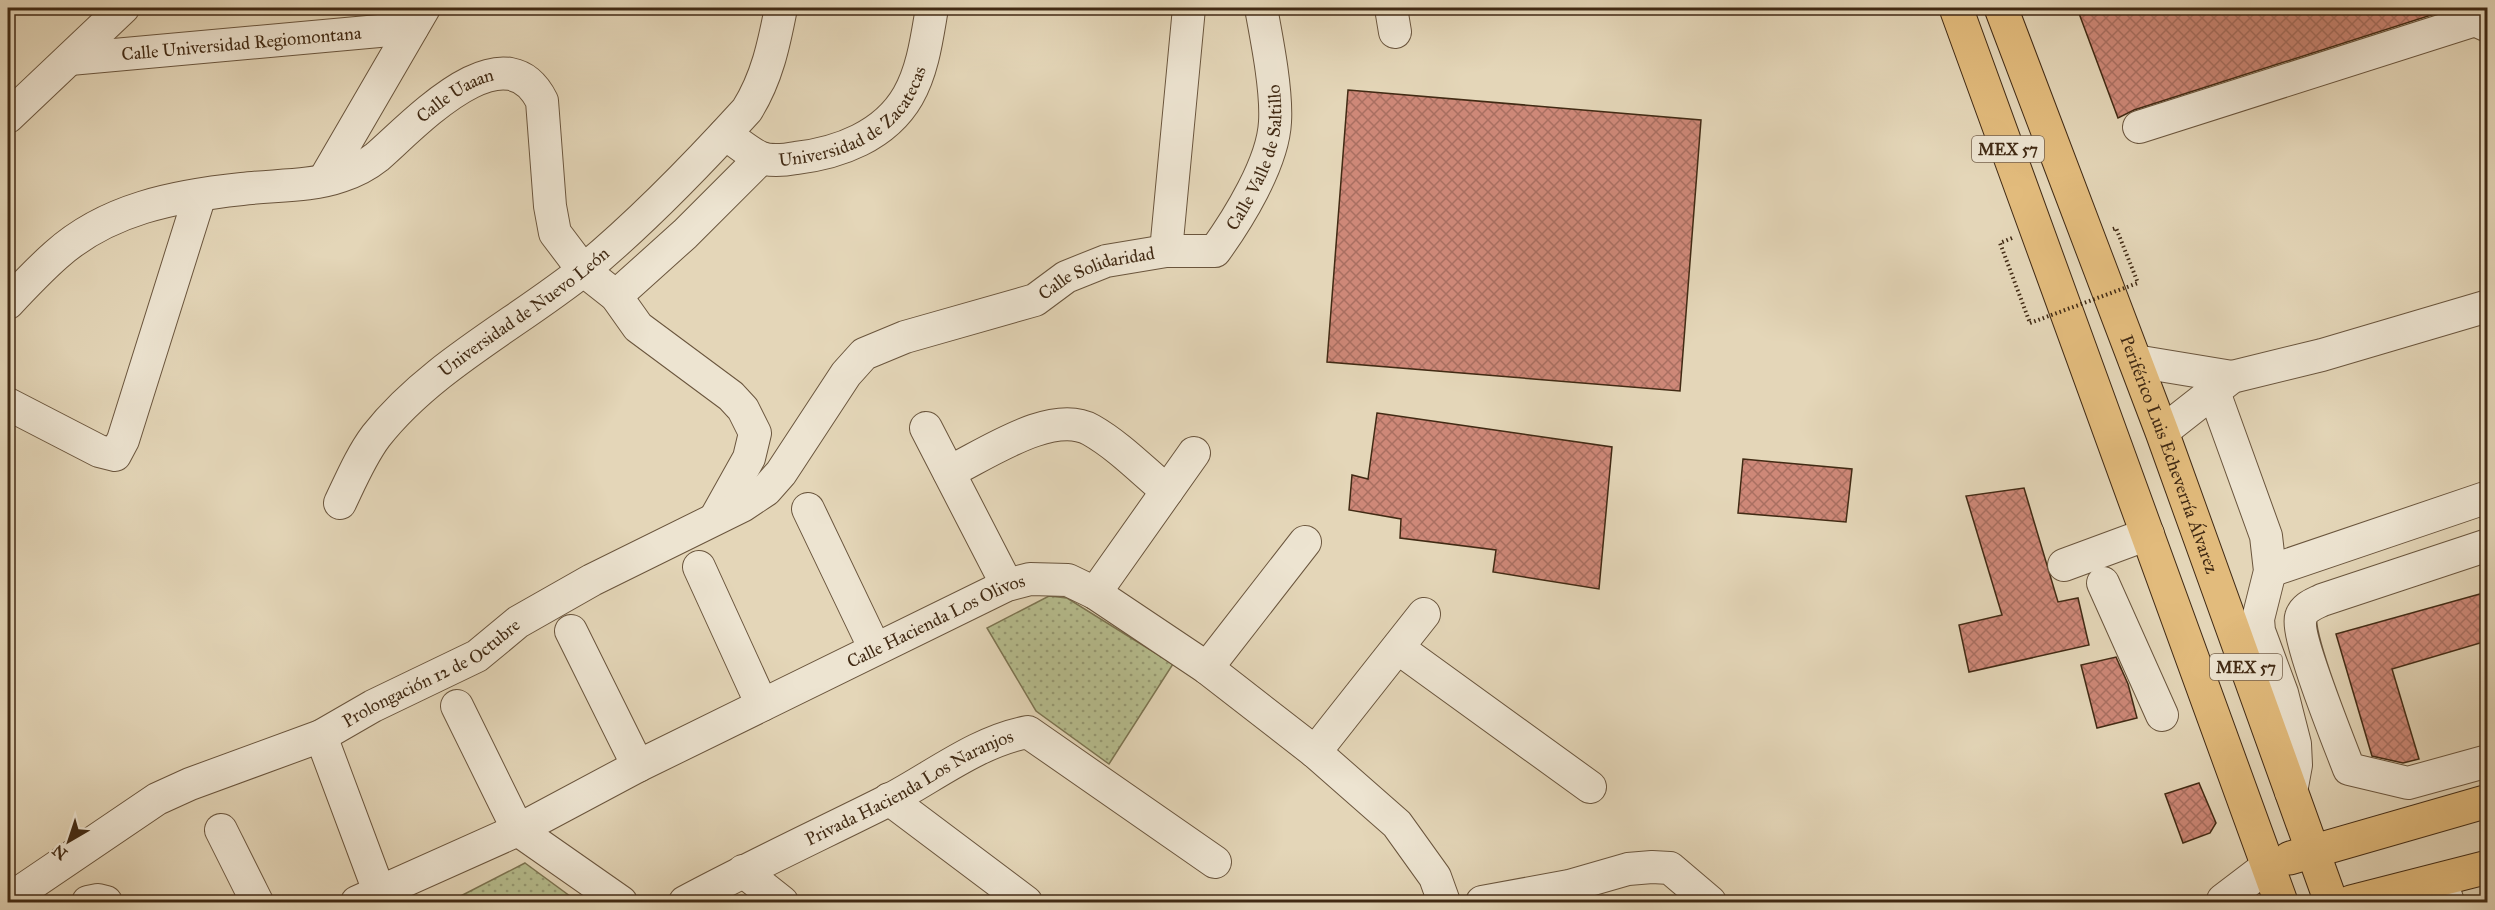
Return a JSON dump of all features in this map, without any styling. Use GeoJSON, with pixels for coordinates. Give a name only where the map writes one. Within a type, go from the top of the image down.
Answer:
{"type":"FeatureCollection","features":[{"type":"Feature","properties":{"kind":"main road","name":"MEX 57"},"geometry":{"type":"LineString","coordinates":[[1956,8],[2281,903]]}},
{"type":"Feature","properties":{"kind":"main road","name":"Periférico Luis Echeverría Álvarez"},"geometry":{"type":"LineString","coordinates":[[2004,11],[2162,432],[2331,903]]}},
{"type":"Feature","properties":{"kind":"main road"},"geometry":{"type":"LineString","coordinates":[[2097,397],[2122,417],[2162,432]]}},
{"type":"Feature","properties":{"kind":"main road"},"geometry":{"type":"LineString","coordinates":[[2268,865],[2487,801]]}},
{"type":"Feature","properties":{"kind":"main road"},"geometry":{"type":"LineString","coordinates":[[2351,903],[2444,892],[2487,867]]}},
{"type":"Feature","properties":{"kind":"street"},"geometry":{"type":"LineString","coordinates":[[8,117],[123,8]]}},
{"type":"Feature","properties":{"kind":"street","name":"Universidad de Nuevo León"},"geometry":{"type":"LineString","coordinates":[[340,503],[375,436],[399,410],[485,340],[583,270],[627,232],[747,110],[759,91],[768,67],[781,8]]}},
{"type":"Feature","properties":{"kind":"street","name":"Universidad de Zacatecas"},"geometry":{"type":"LineString","coordinates":[[725,134],[761,158],[782,160],[814,156],[847,147],[873,133],[892,117],[908,96],[918,73],[932,8]]}},
{"type":"Feature","properties":{"kind":"street","name":"Calle Solidaridad"},"geometry":{"type":"LineString","coordinates":[[823,409],[846,374],[864,354],[905,337],[1035,300],[1066,277],[1106,261],[1166,251],[1189,8]]}},
{"type":"Feature","properties":{"kind":"street","name":"Calle Valle de Saltillo"},"geometry":{"type":"LineString","coordinates":[[1166,251],[1215,251],[1236,220],[1259,174],[1275,125],[1275,99],[1261,8]]}},
{"type":"Feature","properties":{"kind":"street"},"geometry":{"type":"LineString","coordinates":[[324,180],[418,18]]}},
{"type":"Feature","properties":{"kind":"street","name":"Calle Universidad Regiomontana"},"geometry":{"type":"LineString","coordinates":[[70,59],[418,18]]}},
{"type":"Feature","properties":{"kind":"street"},"geometry":{"type":"LineString","coordinates":[[2139,128],[2475,20],[2487,26]]}},
{"type":"Feature","properties":{"kind":"street","name":"Calle Uaaan"},"geometry":{"type":"LineString","coordinates":[[8,303],[56,254],[98,226],[135,208],[200,195],[341,177],[375,158],[426,111],[464,85],[498,74],[523,77],[536,88],[545,112],[550,206],[555,233],[583,270],[616,296],[638,327],[731,396],[743,409],[755,433],[749,458],[716,517]]}},
{"type":"Feature","properties":{"kind":"street"},"geometry":{"type":"LineString","coordinates":[[616,296],[685,234],[761,158]]}},
{"type":"Feature","properties":{"kind":"street"},"geometry":{"type":"LineString","coordinates":[[8,404],[99,451],[115,454],[123,440],[200,195]]}},
{"type":"Feature","properties":{"kind":"street"},"geometry":{"type":"LineString","coordinates":[[2162,432],[2223,385],[2487,306]]}},
{"type":"Feature","properties":{"kind":"street"},"geometry":{"type":"LineString","coordinates":[[2135,361],[2223,385]]}},
{"type":"Feature","properties":{"kind":"street"},"geometry":{"type":"LineString","coordinates":[[2223,385],[2266,536],[2270,572],[2259,610],[2259,631],[2294,734],[2296,765],[2291,792]]}},
{"type":"Feature","properties":{"kind":"street","name":"Prolongación 12 de Octubre"},"geometry":{"type":"LineString","coordinates":[[8,900],[157,799],[190,784],[321,736],[373,706],[477,656],[518,622],[592,580],[657,550],[716,517],[742,506],[766,490],[803,441],[823,409]]}},
{"type":"Feature","properties":{"kind":"street"},"geometry":{"type":"LineString","coordinates":[[949,472],[1047,426],[1071,424],[1089,429],[1114,446],[1167,491]]}},
{"type":"Feature","properties":{"kind":"street"},"geometry":{"type":"LineString","coordinates":[[926,428],[1007,585]]}},
{"type":"Feature","properties":{"kind":"street"},"geometry":{"type":"LineString","coordinates":[[1095,593],[1194,453]]}},
{"type":"Feature","properties":{"kind":"street"},"geometry":{"type":"LineString","coordinates":[[2270,572],[2487,497]]}},
{"type":"Feature","properties":{"kind":"street"},"geometry":{"type":"LineString","coordinates":[[808,509],[875,649]]}},
{"type":"Feature","properties":{"kind":"street"},"geometry":{"type":"LineString","coordinates":[[2064,565],[2148,534]]}},
{"type":"Feature","properties":{"kind":"street"},"geometry":{"type":"LineString","coordinates":[[1207,668],[1305,542]]}},
{"type":"Feature","properties":{"kind":"street"},"geometry":{"type":"LineString","coordinates":[[2487,545],[2322,600],[2303,612],[2300,620],[2306,646],[2349,769],[2408,783],[2487,761]]}},
{"type":"Feature","properties":{"kind":"street"},"geometry":{"type":"LineString","coordinates":[[699,567],[762,705]]}},
{"type":"Feature","properties":{"kind":"street","name":"Calle Hacienda Los Olivos"},"geometry":{"type":"LineString","coordinates":[[373,899],[518,830],[638,766],[1007,585],[1030,579],[1052,578],[1068,580],[1095,593],[1207,668],[1315,752],[1397,824],[1435,877],[1444,903]]}},
{"type":"Feature","properties":{"kind":"street"},"geometry":{"type":"LineString","coordinates":[[2103,583],[2162,715]]}},
{"type":"Feature","properties":{"kind":"street"},"geometry":{"type":"LineString","coordinates":[[1315,752],[1424,614]]}},
{"type":"Feature","properties":{"kind":"street"},"geometry":{"type":"LineString","coordinates":[[572,631],[638,766]]}},
{"type":"Feature","properties":{"kind":"street"},"geometry":{"type":"LineString","coordinates":[[1398,648],[1590,787]]}},
{"type":"Feature","properties":{"kind":"street"},"geometry":{"type":"LineString","coordinates":[[457,706],[518,830],[621,903]]}},
{"type":"Feature","properties":{"kind":"street","name":"Privada Hacienda Los Naranjos"},"geometry":{"type":"LineString","coordinates":[[685,903],[743,871],[889,799],[988,745],[1011,735],[1028,732],[1215,862]]}},
{"type":"Feature","properties":{"kind":"street"},"geometry":{"type":"LineString","coordinates":[[321,736],[373,899]]}},
{"type":"Feature","properties":{"kind":"street"},"geometry":{"type":"LineString","coordinates":[[889,799],[1026,903]]}},
{"type":"Feature","properties":{"kind":"street"},"geometry":{"type":"LineString","coordinates":[[221,830],[256,903]]}},
{"type":"Feature","properties":{"kind":"street"},"geometry":{"type":"LineString","coordinates":[[2229,902],[2268,865]]}},
{"type":"Feature","properties":{"kind":"street"},"geometry":{"type":"LineString","coordinates":[[1482,903],[1571,894],[1628,869],[1670,868],[1710,903]]}},
{"type":"Feature","properties":{"kind":"street"},"geometry":{"type":"LineString","coordinates":[[743,871],[782,903]]}},
{"type":"Feature","properties":{"kind":"street"},"geometry":{"type":"LineString","coordinates":[[88,903],[98,900],[106,903]]}},
{"type":"Feature","properties":{"kind":"path"},"geometry":{"type":"LineString","coordinates":[[2036,229],[2000,243],[2031,323],[2138,283]]}},
{"type":"Feature","properties":{"kind":"green space"},"geometry":{"type":"Polygon","coordinates":[[[1049,596],[1067,598],[1173,664],[1109,764],[1036,711],[987,628],[1049,596]]]}},
{"type":"Feature","properties":{"kind":"green space"},"geometry":{"type":"Polygon","coordinates":[[[525,863],[578,902],[449,902],[525,863]]]}},
{"type":"Feature","properties":{"kind":"building"},"geometry":{"type":"Polygon","coordinates":[[[2077,8],[2447,8],[2447,10],[2134,110],[2118,118],[2077,8]]]}},
{"type":"Feature","properties":{"kind":"building"},"geometry":{"type":"Polygon","coordinates":[[[1348,90],[1701,120],[1680,391],[1327,362],[1348,90]]]}},
{"type":"Feature","properties":{"kind":"building"},"geometry":{"type":"Polygon","coordinates":[[[1377,413],[1612,447],[1599,589],[1493,572],[1496,550],[1400,538],[1401,519],[1349,510],[1352,475],[1368,479],[1377,413]]]}},
{"type":"Feature","properties":{"kind":"building"},"geometry":{"type":"Polygon","coordinates":[[[1743,459],[1852,469],[1846,522],[1738,513],[1743,459]]]}},
{"type":"Feature","properties":{"kind":"building"},"geometry":{"type":"Polygon","coordinates":[[[2024,488],[2058,602],[2078,598],[2089,645],[1969,672],[1959,625],[2002,615],[1966,496],[2024,488]]]}},
{"type":"Feature","properties":{"kind":"building"},"geometry":{"type":"Polygon","coordinates":[[[2487,592],[2487,641],[2392,669],[2419,759],[2403,763],[2372,756],[2336,634],[2487,592]]]}},
{"type":"Feature","properties":{"kind":"building"},"geometry":{"type":"Polygon","coordinates":[[[2116,657],[2128,684],[2137,718],[2097,728],[2081,665],[2116,657]]]}},
{"type":"Feature","properties":{"kind":"building"},"geometry":{"type":"Polygon","coordinates":[[[2199,783],[2216,823],[2210,833],[2183,843],[2165,794],[2199,783]]]}}]}
